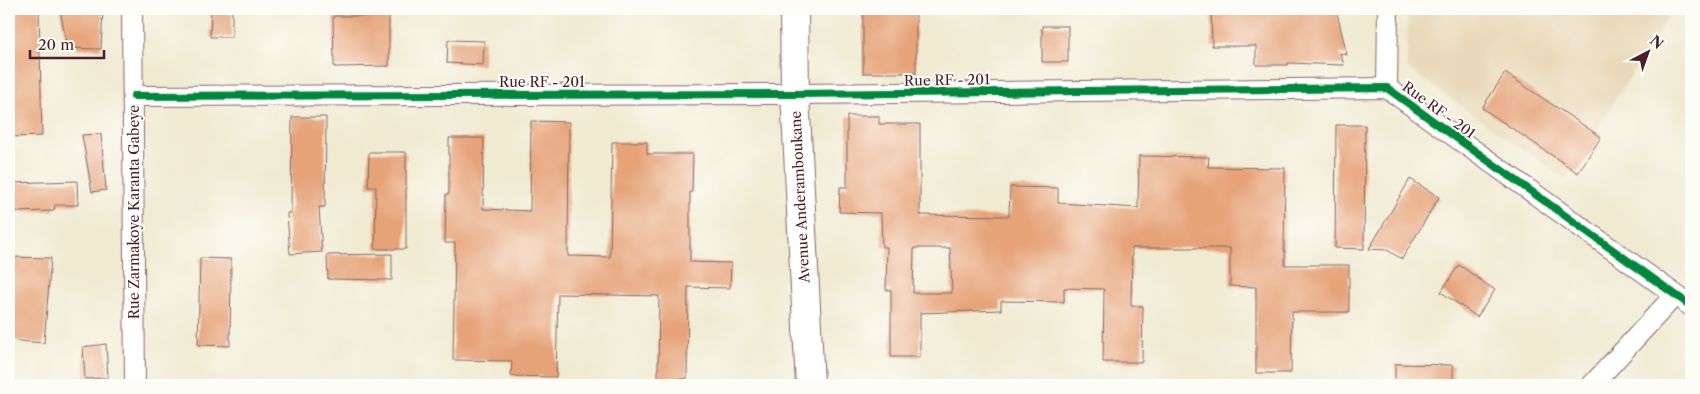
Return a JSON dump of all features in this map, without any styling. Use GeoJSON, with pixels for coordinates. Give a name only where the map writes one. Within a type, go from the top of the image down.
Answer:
{"type":"FeatureCollection","features":[{"type":"Feature","properties":{"kind":"street","name":"Rue Zarmakoye Karanta Gabeye"},"geometry":{"type":"LineString","coordinates":[[132,9],[135,385]]}},
{"type":"Feature","properties":{"kind":"street","name":"Avenue Anderamboukane"},"geometry":{"type":"LineString","coordinates":[[794,9],[795,94],[810,385]]}},
{"type":"Feature","properties":{"kind":"street"},"geometry":{"type":"LineString","coordinates":[[1387,88],[1388,9]]}},
{"type":"Feature","properties":{"kind":"street","name":"Rue RF - 201"},"geometry":{"type":"LineString","coordinates":[[134,96],[795,94],[1387,88],[1683,300]]}},
{"type":"Feature","properties":{"kind":"street"},"geometry":{"type":"LineString","coordinates":[[1592,385],[1683,300]]}},
{"type":"Feature","properties":{"kind":"shaded area"},"geometry":{"type":"Polygon","coordinates":[[[1408,9],[1673,9],[1565,179],[1407,68],[1408,9]]]}},
{"type":"Feature","properties":{"kind":"building"},"geometry":{"type":"Polygon","coordinates":[[[9,9],[39,9],[42,136],[9,137],[9,9]]]}},
{"type":"Feature","properties":{"kind":"building"},"geometry":{"type":"Polygon","coordinates":[[[60,9],[103,9],[101,49],[67,48],[60,9]]]}},
{"type":"Feature","properties":{"kind":"building"},"geometry":{"type":"Polygon","coordinates":[[[211,9],[232,9],[232,37],[210,37],[211,9]]]}},
{"type":"Feature","properties":{"kind":"building"},"geometry":{"type":"Polygon","coordinates":[[[863,9],[916,9],[916,73],[863,73],[863,9]]]}},
{"type":"Feature","properties":{"kind":"building"},"geometry":{"type":"Polygon","coordinates":[[[1211,9],[1336,9],[1347,55],[1340,53],[1344,65],[1288,63],[1288,65],[1256,65],[1256,46],[1212,46],[1211,9]]]}},
{"type":"Feature","properties":{"kind":"building"},"geometry":{"type":"Polygon","coordinates":[[[333,16],[389,16],[389,66],[334,67],[333,16]]]}},
{"type":"Feature","properties":{"kind":"building"},"geometry":{"type":"Polygon","coordinates":[[[1042,26],[1068,26],[1068,62],[1042,62],[1042,26]]]}},
{"type":"Feature","properties":{"kind":"building"},"geometry":{"type":"Polygon","coordinates":[[[448,40],[484,41],[483,65],[447,63],[448,40]]]}},
{"type":"Feature","properties":{"kind":"building"},"geometry":{"type":"Polygon","coordinates":[[[1505,73],[1601,137],[1578,173],[1482,108],[1505,73]]]}},
{"type":"Feature","properties":{"kind":"building"},"geometry":{"type":"Polygon","coordinates":[[[847,116],[879,116],[879,124],[920,124],[920,215],[1009,216],[1010,187],[1058,188],[1058,203],[1138,208],[1139,156],[1209,157],[1208,167],[1285,168],[1285,265],[1349,265],[1349,312],[1292,312],[1291,373],[1256,373],[1256,287],[1230,286],[1230,248],[1132,248],[1131,306],[1143,306],[1142,362],[1103,362],[1104,289],[1064,288],[1064,302],[1001,301],[1001,310],[920,313],[920,357],[891,357],[891,290],[886,290],[887,247],[882,247],[881,213],[839,212],[840,187],[847,187],[847,116]],[[914,248],[913,293],[952,293],[950,248],[914,248]]]}},
{"type":"Feature","properties":{"kind":"building"},"geometry":{"type":"Polygon","coordinates":[[[292,117],[326,117],[325,207],[319,207],[322,252],[290,254],[287,213],[291,213],[292,117]]]}},
{"type":"Feature","properties":{"kind":"building"},"geometry":{"type":"Polygon","coordinates":[[[531,121],[569,122],[568,256],[610,257],[612,142],[647,142],[647,154],[693,154],[692,192],[690,192],[690,262],[731,263],[730,288],[688,287],[687,379],[658,379],[659,296],[558,294],[556,377],[511,376],[512,361],[453,360],[455,243],[445,243],[446,194],[449,194],[449,138],[484,138],[483,209],[530,211],[531,121]]]}},
{"type":"Feature","properties":{"kind":"building"},"geometry":{"type":"Polygon","coordinates":[[[1336,125],[1365,125],[1364,249],[1335,248],[1336,125]]]}},
{"type":"Feature","properties":{"kind":"building"},"geometry":{"type":"Polygon","coordinates":[[[101,134],[106,190],[92,192],[82,135],[101,134]]]}},
{"type":"Feature","properties":{"kind":"building"},"geometry":{"type":"Polygon","coordinates":[[[369,152],[406,152],[406,249],[375,249],[376,187],[368,187],[369,152]]]}},
{"type":"Feature","properties":{"kind":"building"},"geometry":{"type":"Polygon","coordinates":[[[1410,179],[1439,197],[1402,259],[1387,250],[1369,249],[1410,179]]]}},
{"type":"Feature","properties":{"kind":"building"},"geometry":{"type":"Polygon","coordinates":[[[77,181],[78,205],[55,205],[54,211],[9,212],[9,183],[77,181]]]}},
{"type":"Feature","properties":{"kind":"building"},"geometry":{"type":"Polygon","coordinates":[[[392,254],[392,280],[328,279],[327,255],[392,254]]]}},
{"type":"Feature","properties":{"kind":"building"},"geometry":{"type":"Polygon","coordinates":[[[9,257],[51,258],[44,343],[9,340],[9,257]]]}},
{"type":"Feature","properties":{"kind":"building"},"geometry":{"type":"Polygon","coordinates":[[[200,258],[231,259],[230,346],[198,345],[200,258]]]}},
{"type":"Feature","properties":{"kind":"building"},"geometry":{"type":"Polygon","coordinates":[[[1459,265],[1495,290],[1477,317],[1441,292],[1459,265]]]}},
{"type":"Feature","properties":{"kind":"building"},"geometry":{"type":"Polygon","coordinates":[[[106,344],[108,378],[85,379],[83,347],[106,344]]]}},
{"type":"Feature","properties":{"kind":"building"},"geometry":{"type":"Polygon","coordinates":[[[1395,364],[1453,365],[1453,385],[1395,385],[1395,364]]]}},
{"type":"Feature","properties":{"kind":"cycle path"},"geometry":{"type":"LineString","coordinates":[[134,96],[795,94],[1387,88],[1691,306]]}}]}
